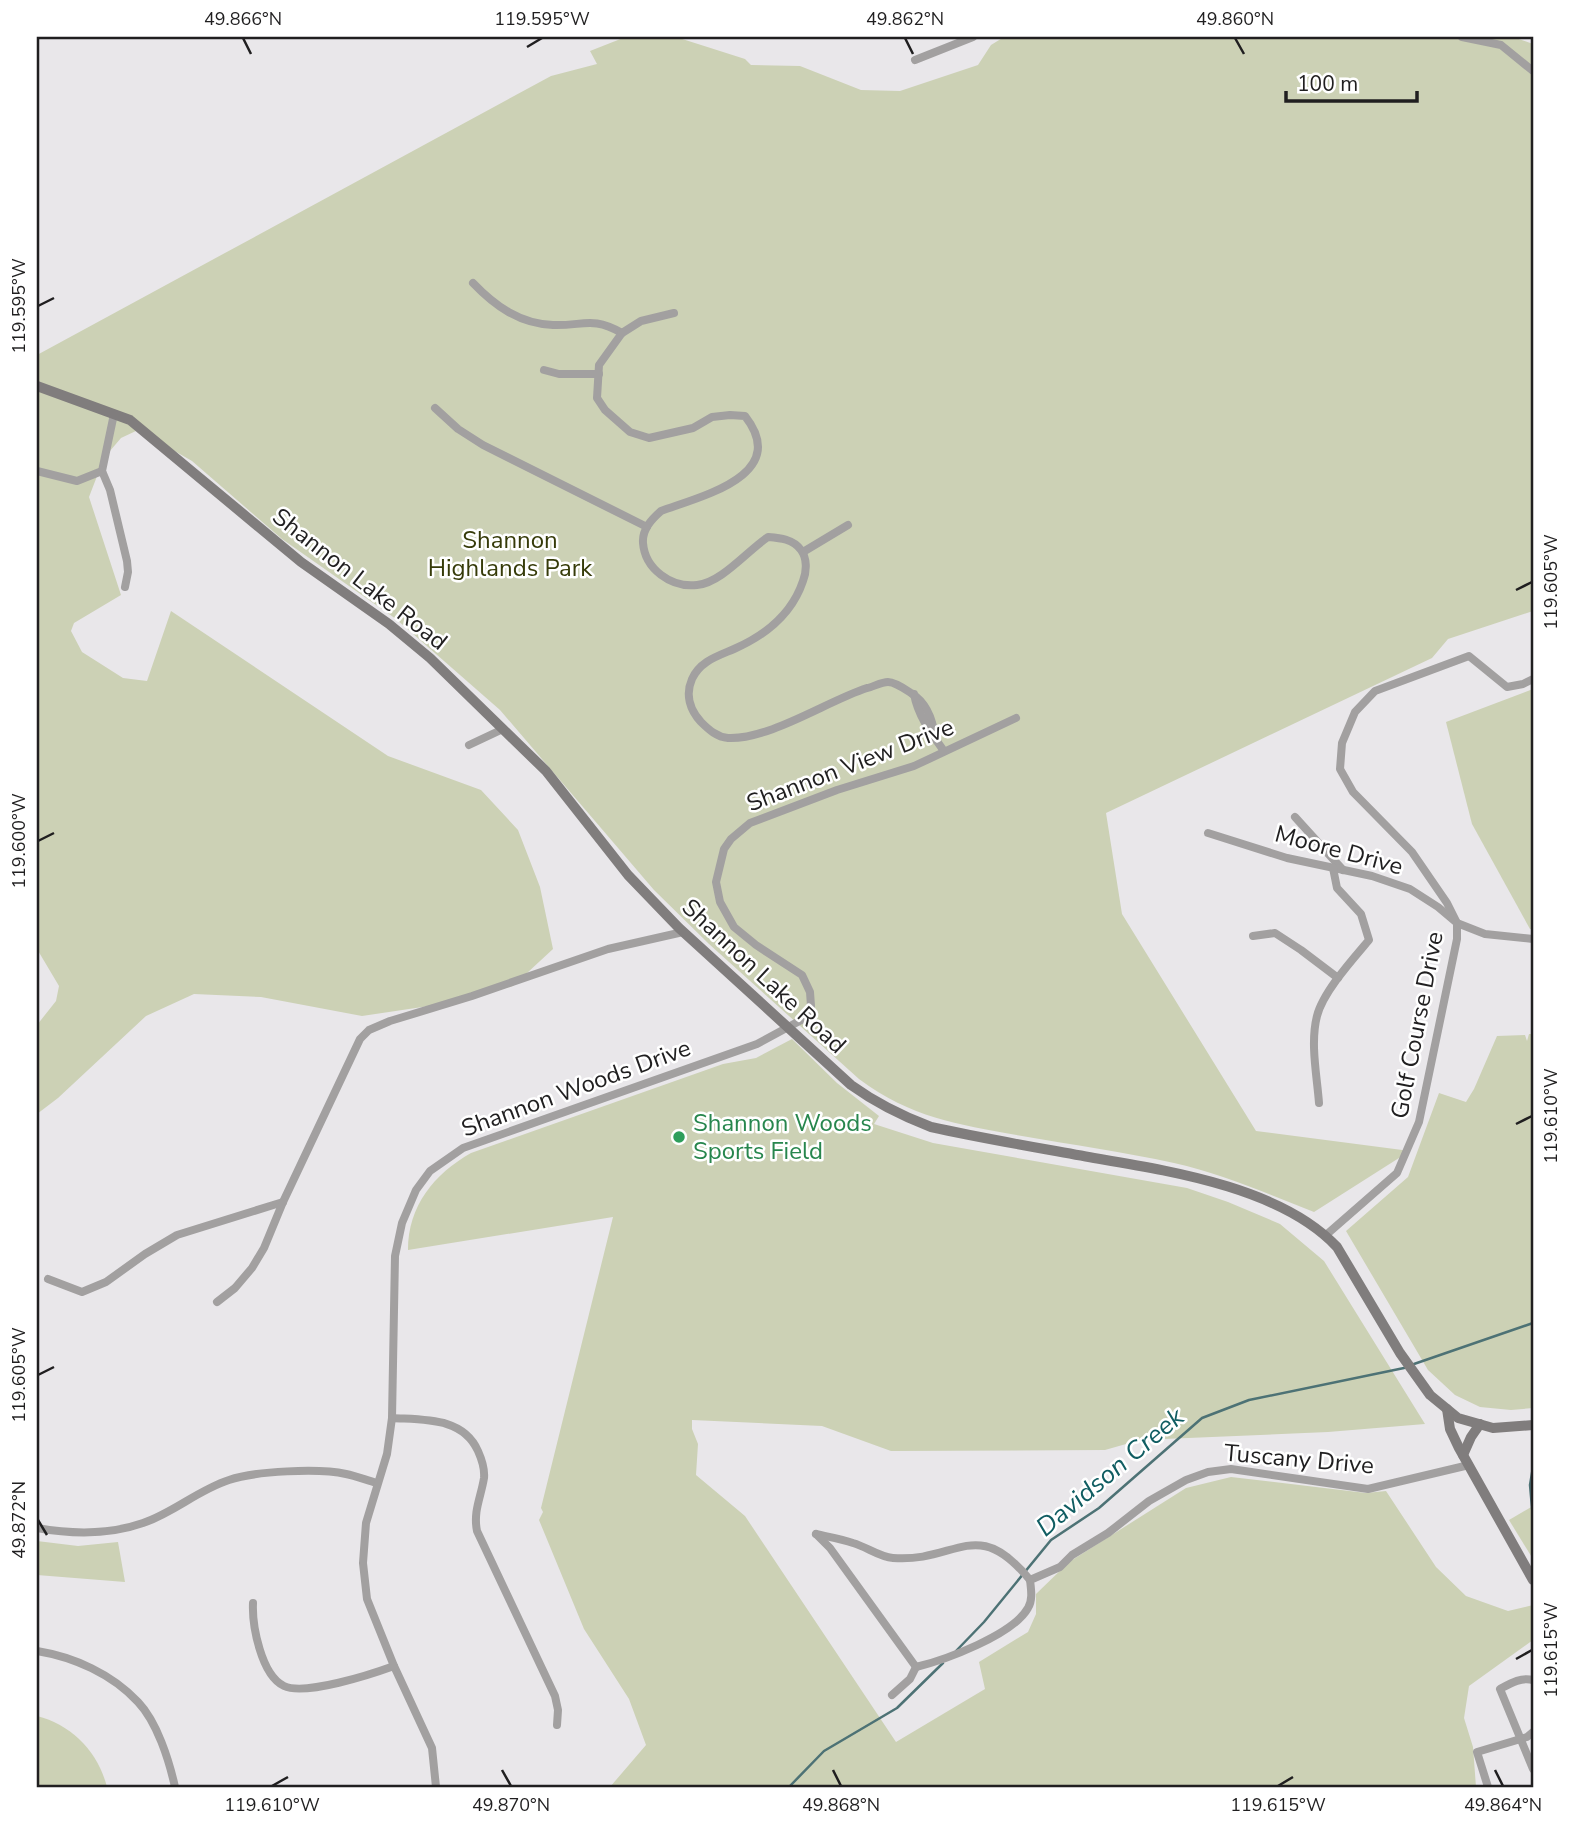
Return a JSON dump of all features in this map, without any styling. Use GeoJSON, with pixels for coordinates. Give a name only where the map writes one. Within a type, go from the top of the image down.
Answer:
{"type":"FeatureCollection","features":[{"type":"Feature","properties":{"kind":"main road","name":"Shannon Lake Road"},"geometry":{"type":"LineString","coordinates":[[37,386],[131,420],[301,562],[390,624],[430,658],[546,771],[628,875],[683,932],[851,1085],[871,1099],[931,1127],[1185,1174],[1253,1196],[1284,1210],[1326,1235],[1346,1259],[1414,1374],[1430,1395],[1458,1418],[1493,1428],[1533,1425]]}},
{"type":"Feature","properties":{"kind":"main road"},"geometry":{"type":"LineString","coordinates":[[1447,1409],[1450,1429],[1533,1580]]}},
{"type":"Feature","properties":{"kind":"main road"},"geometry":{"type":"LineString","coordinates":[[1466,1460],[1466,1444],[1480,1424]]}},
{"type":"Feature","properties":{"kind":"street"},"geometry":{"type":"LineString","coordinates":[[915,61],[974,37]]}},
{"type":"Feature","properties":{"kind":"street"},"geometry":{"type":"LineString","coordinates":[[1462,37],[1501,45],[1533,71]]}},
{"type":"Feature","properties":{"kind":"street"},"geometry":{"type":"LineString","coordinates":[[473,283],[506,312],[530,321],[554,325],[592,322],[605,324],[622,333]]}},
{"type":"Feature","properties":{"kind":"street"},"geometry":{"type":"LineString","coordinates":[[674,313],[642,321],[622,333],[599,365],[597,398],[630,432],[649,438],[693,428],[712,417],[730,415],[745,416],[756,430],[759,444],[751,468],[738,480],[662,511],[647,527],[643,543],[656,571],[680,585],[699,585],[713,580],[768,537],[783,538],[803,552],[805,575],[794,601],[781,620],[760,635],[701,665],[692,678],[688,692],[689,702],[697,717],[710,732],[726,738],[750,736],[888,682],[914,694],[922,701],[934,725],[935,738],[944,751]]}},
{"type":"Feature","properties":{"kind":"street"},"geometry":{"type":"LineString","coordinates":[[544,370],[559,374],[599,374]]}},
{"type":"Feature","properties":{"kind":"street"},"geometry":{"type":"LineString","coordinates":[[435,408],[457,429],[483,445],[647,527]]}},
{"type":"Feature","properties":{"kind":"street"},"geometry":{"type":"LineString","coordinates":[[114,414],[102,471],[110,489],[127,561],[125,587]]}},
{"type":"Feature","properties":{"kind":"street"},"geometry":{"type":"LineString","coordinates":[[37,471],[76,481],[102,471]]}},
{"type":"Feature","properties":{"kind":"street"},"geometry":{"type":"LineString","coordinates":[[803,552],[848,526]]}},
{"type":"Feature","properties":{"kind":"street","name":"Golf Course Drive"},"geometry":{"type":"LineString","coordinates":[[1326,1235],[1397,1173],[1419,1122],[1457,939],[1457,923],[1447,903],[1412,852],[1353,792],[1340,769],[1342,743],[1355,712],[1375,691],[1469,656],[1507,687],[1533,679]]}},
{"type":"Feature","properties":{"kind":"street","name":"Shannon View Drive"},"geometry":{"type":"LineString","coordinates":[[788,1026],[804,1018],[811,1006],[810,992],[802,975],[734,927],[720,902],[716,882],[724,849],[731,839],[750,823],[837,790],[914,766],[1016,718]]}},
{"type":"Feature","properties":{"kind":"street"},"geometry":{"type":"LineString","coordinates":[[469,745],[503,729]]}},
{"type":"Feature","properties":{"kind":"street"},"geometry":{"type":"LineString","coordinates":[[1295,817],[1343,870]]}},
{"type":"Feature","properties":{"kind":"street","name":"Moore Drive"},"geometry":{"type":"LineString","coordinates":[[1208,833],[1287,858],[1373,876],[1410,889],[1457,923],[1485,934],[1533,939]]}},
{"type":"Feature","properties":{"kind":"street"},"geometry":{"type":"LineString","coordinates":[[1319,1103],[1314,1034],[1317,1014],[1338,978],[1369,940],[1361,914],[1337,888],[1333,868]]}},
{"type":"Feature","properties":{"kind":"street"},"geometry":{"type":"LineString","coordinates":[[217,1302],[235,1288],[264,1248],[360,1039],[369,1030],[608,948],[683,932]]}},
{"type":"Feature","properties":{"kind":"street"},"geometry":{"type":"LineString","coordinates":[[1253,936],[1275,933],[1338,978]]}},
{"type":"Feature","properties":{"kind":"street","name":"Shannon Woods Drive"},"geometry":{"type":"LineString","coordinates":[[436,1787],[432,1748],[367,1599],[363,1563],[366,1524],[387,1454],[391,1418],[395,1256],[407,1207],[430,1171],[463,1148],[757,1044],[788,1026]]}},
{"type":"Feature","properties":{"kind":"street"},"geometry":{"type":"LineString","coordinates":[[48,1279],[82,1292],[106,1282],[177,1235],[283,1202]]}},
{"type":"Feature","properties":{"kind":"street"},"geometry":{"type":"LineString","coordinates":[[391,1418],[438,1421],[452,1425],[465,1432],[474,1443],[484,1468],[474,1518],[477,1531],[555,1696],[557,1725]]}},
{"type":"Feature","properties":{"kind":"street","name":"Tuscany Drive"},"geometry":{"type":"LineString","coordinates":[[1030,1580],[1060,1567],[1072,1555],[1108,1533],[1149,1501],[1186,1480],[1208,1472],[1231,1469],[1368,1489],[1466,1460]]}},
{"type":"Feature","properties":{"kind":"street"},"geometry":{"type":"LineString","coordinates":[[37,1528],[65,1533],[96,1532],[142,1523],[229,1480],[253,1475],[311,1471],[344,1473],[377,1483]]}},
{"type":"Feature","properties":{"kind":"street"},"geometry":{"type":"LineString","coordinates":[[892,1695],[910,1679],[916,1667],[968,1651],[1010,1625],[1028,1609],[1031,1599],[1030,1580],[1007,1555],[987,1545],[892,1558],[869,1552],[856,1544],[816,1534],[830,1548],[916,1667]]}},
{"type":"Feature","properties":{"kind":"street"},"geometry":{"type":"LineString","coordinates":[[253,1603],[252,1623],[264,1660],[273,1676],[283,1686],[297,1689],[328,1684],[361,1678],[394,1666]]}},
{"type":"Feature","properties":{"kind":"street"},"geometry":{"type":"LineString","coordinates":[[37,1651],[60,1654],[84,1663],[139,1703],[167,1755],[175,1787]]}},
{"type":"Feature","properties":{"kind":"street"},"geometry":{"type":"LineString","coordinates":[[1533,1680],[1514,1681],[1500,1689],[1533,1769]]}},
{"type":"Feature","properties":{"kind":"street"},"geometry":{"type":"LineString","coordinates":[[1488,1787],[1477,1752],[1527,1737],[1533,1732]]}},
{"type":"Feature","properties":{"kind":"green space","name":"Shannon Highlands Park"},"geometry":{"type":"Polygon","coordinates":[[[676,37],[745,59],[751,65],[800,66],[861,90],[900,91],[978,65],[991,45],[1004,37],[1513,37],[1533,44],[1533,611],[1448,639],[1432,658],[1106,813],[1122,914],[1256,1131],[1410,1151],[1314,1212],[1245,1185],[1174,1163],[937,1118],[898,1103],[859,1079],[709,944],[654,890],[500,710],[396,619],[282,539],[192,461],[138,430],[121,438],[104,458],[89,497],[121,595],[74,623],[71,631],[82,652],[123,678],[147,681],[171,611],[388,756],[481,790],[518,830],[540,887],[553,949],[513,986],[456,1002],[362,1016],[261,997],[194,994],[146,1016],[58,1098],[37,1114],[37,1025],[56,1001],[59,986],[37,949],[37,355],[551,76],[597,64],[590,51],[623,38],[676,37]]]}},
{"type":"Feature","properties":{"kind":"green space"},"geometry":{"type":"Polygon","coordinates":[[[1533,689],[1533,929],[1530,929],[1472,824],[1446,722],[1533,689]]]}},
{"type":"Feature","properties":{"kind":"green space"},"geometry":{"type":"Polygon","coordinates":[[[1529,1034],[1533,1034],[1533,1408],[1511,1410],[1480,1407],[1455,1395],[1428,1370],[1346,1231],[1408,1177],[1439,1093],[1466,1102],[1497,1036],[1525,1035],[1527,1041],[1529,1034]]]}},
{"type":"Feature","properties":{"kind":"green space"},"geometry":{"type":"Polygon","coordinates":[[[792,1039],[837,1083],[879,1116],[874,1124],[933,1143],[1187,1188],[1280,1224],[1324,1261],[1425,1424],[1328,1432],[1140,1440],[1105,1450],[891,1451],[822,1426],[692,1420],[692,1429],[698,1444],[696,1475],[745,1516],[896,1742],[985,1689],[979,1662],[1028,1632],[1036,1614],[1036,1594],[1069,1562],[1186,1488],[1231,1477],[1366,1493],[1386,1491],[1436,1567],[1466,1596],[1508,1611],[1533,1605],[1533,1640],[1469,1686],[1464,1718],[1473,1747],[1476,1787],[610,1787],[646,1745],[629,1699],[584,1629],[539,1520],[613,1217],[408,1250],[409,1234],[418,1206],[435,1181],[471,1153],[723,1064],[756,1058],[792,1039]]]}},
{"type":"Feature","properties":{"kind":"green space"},"geometry":{"type":"Polygon","coordinates":[[[1533,1506],[1533,1559],[1509,1520],[1533,1506]]]}},
{"type":"Feature","properties":{"kind":"green space"},"geometry":{"type":"Polygon","coordinates":[[[37,1541],[78,1546],[118,1542],[125,1582],[37,1575],[37,1541]]]}},
{"type":"Feature","properties":{"kind":"green space"},"geometry":{"type":"Polygon","coordinates":[[[37,1716],[61,1726],[82,1742],[97,1762],[107,1787],[37,1787],[37,1716]]]}},
{"type":"Feature","properties":{"kind":"waterway","name":"Davidson Creek"},"geometry":{"type":"LineString","coordinates":[[1414,1364],[1533,1323]]}},
{"type":"Feature","properties":{"kind":"waterway","name":"Davidson Creek"},"geometry":{"type":"LineString","coordinates":[[956,1651],[984,1622],[1051,1540],[1099,1508],[1202,1418],[1249,1400],[1404,1368]]}},
{"type":"Feature","properties":{"kind":"waterway"},"geometry":{"type":"LineString","coordinates":[[1533,1467],[1530,1485],[1533,1519]]}},
{"type":"Feature","properties":{"kind":"waterway","name":"Davidson Creek"},"geometry":{"type":"LineString","coordinates":[[789,1787],[824,1751],[897,1708],[943,1663]]}},
{"type":"Feature","properties":{"kind":"place","name":"Shannon Woods Sports Field"},"geometry":{"type":"Point","coordinates":[679,1137]}}]}
